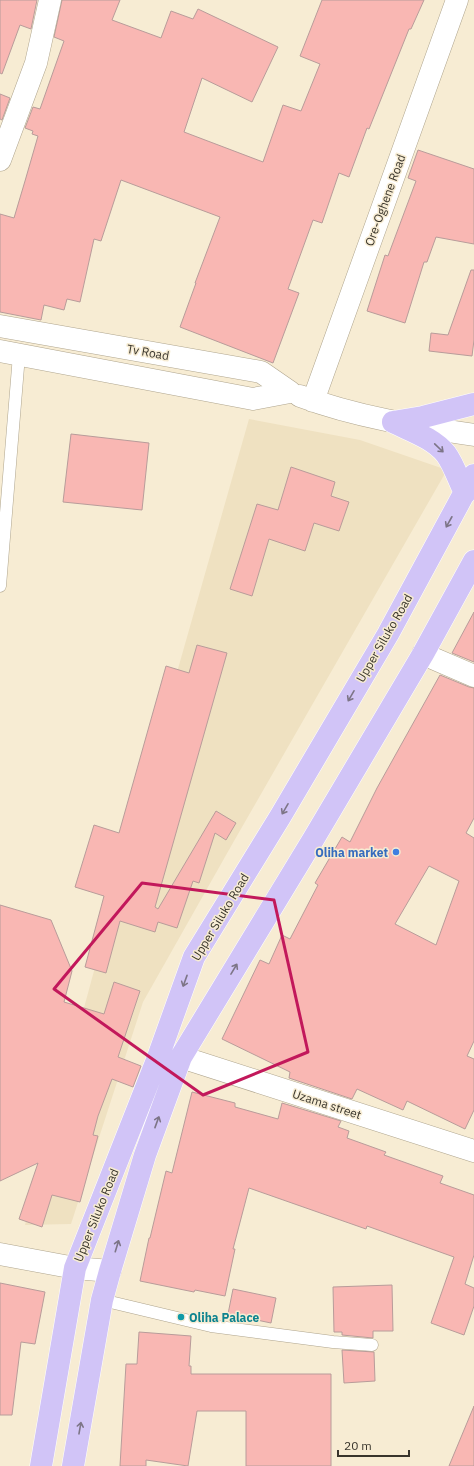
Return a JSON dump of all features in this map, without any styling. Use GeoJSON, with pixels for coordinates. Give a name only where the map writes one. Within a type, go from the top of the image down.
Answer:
{"type":"FeatureCollection","features":[{"type":"Feature","properties":{"kind":"main road"},"geometry":{"type":"LineString","coordinates":[[393,422],[423,417],[474,404]]}},
{"type":"Feature","properties":{"kind":"main road"},"geometry":{"type":"LineString","coordinates":[[393,422],[431,440],[439,446],[470,484]]}},
{"type":"Feature","properties":{"kind":"main road","name":"Upper Siluko Road"},"geometry":{"type":"LineString","coordinates":[[41,1466],[75,1268],[157,1060],[194,957],[276,824],[388,634],[470,484]]}},
{"type":"Feature","properties":{"kind":"main road","name":"Upper Siluko Road"},"geometry":{"type":"LineString","coordinates":[[74,1466],[102,1300],[144,1155],[181,1057],[314,838],[423,654],[474,561]]}},
{"type":"Feature","properties":{"kind":"street"},"geometry":{"type":"LineString","coordinates":[[0,160],[36,63],[50,0]]}},
{"type":"Feature","properties":{"kind":"street","name":"Ore-Oghene Road"},"geometry":{"type":"LineString","coordinates":[[313,401],[457,0]]}},
{"type":"Feature","properties":{"kind":"street","name":"Tv Road"},"geometry":{"type":"LineString","coordinates":[[0,326],[261,372],[290,392],[313,401],[393,422],[474,435]]}},
{"type":"Feature","properties":{"kind":"street"},"geometry":{"type":"LineString","coordinates":[[10,353],[253,399],[290,392]]}},
{"type":"Feature","properties":{"kind":"street"},"geometry":{"type":"LineString","coordinates":[[423,654],[474,676]]}},
{"type":"Feature","properties":{"kind":"street","name":"Uzama street"},"geometry":{"type":"LineString","coordinates":[[181,1057],[474,1151]]}},
{"type":"Feature","properties":{"kind":"street"},"geometry":{"type":"LineString","coordinates":[[0,1254],[75,1268],[110,1271]]}},
{"type":"Feature","properties":{"kind":"lane"},"geometry":{"type":"LineString","coordinates":[[0,586],[10,353]]}},
{"type":"Feature","properties":{"kind":"lane"},"geometry":{"type":"LineString","coordinates":[[102,1300],[211,1326],[333,1342],[372,1345]]}},
{"type":"Feature","properties":{"kind":"highlighted area"},"geometry":{"type":"Polygon","coordinates":[[[142,883],[274,900],[308,1052],[203,1095],[54,989],[142,883]]]}},
{"type":"Feature","properties":{"kind":"shaded area"},"geometry":{"type":"Polygon","coordinates":[[[249,419],[360,440],[447,470],[143,1002],[71,1224],[25,1225],[135,820],[249,419]]]}},
{"type":"Feature","properties":{"kind":"building"},"geometry":{"type":"Polygon","coordinates":[[[0,0],[37,0],[31,29],[20,25],[2,74],[0,73],[0,0]]]}},
{"type":"Feature","properties":{"kind":"building"},"geometry":{"type":"Polygon","coordinates":[[[62,0],[120,0],[112,20],[161,38],[171,11],[193,19],[198,9],[278,47],[252,102],[202,78],[184,132],[263,162],[283,105],[301,111],[320,64],[300,56],[322,0],[424,0],[411,29],[409,29],[369,129],[367,128],[349,177],[339,173],[322,223],[313,220],[288,289],[299,293],[273,363],[180,327],[220,217],[121,180],[101,241],[94,239],[80,302],[67,299],[64,310],[44,305],[41,320],[0,312],[0,214],[14,218],[25,181],[38,136],[32,134],[33,131],[25,128],[33,107],[40,109],[64,41],[54,37],[62,0]]]}},
{"type":"Feature","properties":{"kind":"building"},"geometry":{"type":"Polygon","coordinates":[[[0,94],[10,98],[2,120],[0,119],[0,94]]]}},
{"type":"Feature","properties":{"kind":"building"},"geometry":{"type":"Polygon","coordinates":[[[418,150],[474,169],[474,244],[436,237],[427,262],[424,262],[405,323],[367,311],[385,255],[388,256],[416,181],[408,178],[418,150]]]}},
{"type":"Feature","properties":{"kind":"building"},"geometry":{"type":"Polygon","coordinates":[[[471,270],[474,270],[474,340],[472,356],[429,351],[431,333],[448,335],[471,270]]]}},
{"type":"Feature","properties":{"kind":"building"},"geometry":{"type":"Polygon","coordinates":[[[71,434],[149,443],[142,510],[63,502],[71,434]]]}},
{"type":"Feature","properties":{"kind":"building"},"geometry":{"type":"Polygon","coordinates":[[[291,467],[335,482],[331,496],[349,502],[339,531],[314,523],[305,551],[269,539],[252,596],[230,589],[257,504],[278,510],[291,467]]]}},
{"type":"Feature","properties":{"kind":"building"},"geometry":{"type":"Polygon","coordinates":[[[474,612],[474,662],[452,653],[474,612]]]}},
{"type":"Feature","properties":{"kind":"building"},"geometry":{"type":"Polygon","coordinates":[[[197,645],[227,653],[155,907],[158,909],[216,811],[236,823],[226,840],[215,833],[199,883],[193,881],[177,928],[158,922],[155,932],[120,921],[106,973],[85,967],[104,896],[75,887],[94,825],[119,833],[166,666],[189,673],[197,645]]]}},
{"type":"Feature","properties":{"kind":"building","name":"Oliha market"},"geometry":{"type":"Polygon","coordinates":[[[440,675],[474,688],[474,818],[466,833],[474,838],[474,1041],[467,1056],[474,1059],[474,1110],[465,1129],[407,1101],[403,1110],[357,1089],[352,1099],[289,1078],[290,1072],[222,1039],[260,960],[269,964],[282,935],[290,939],[318,885],[315,883],[342,837],[350,842],[377,788],[440,675]],[[429,866],[395,924],[436,945],[459,881],[429,866]]]}},
{"type":"Feature","properties":{"kind":"building"},"geometry":{"type":"Polygon","coordinates":[[[0,905],[51,920],[72,971],[64,1002],[104,1014],[114,982],[140,991],[118,1057],[141,1066],[133,1087],[112,1079],[98,1116],[93,1135],[98,1136],[80,1202],[52,1195],[42,1227],[19,1219],[38,1163],[0,1181],[0,905]]]}},
{"type":"Feature","properties":{"kind":"building"},"geometry":{"type":"Polygon","coordinates":[[[192,1092],[235,1103],[235,1107],[278,1119],[282,1103],[341,1121],[338,1127],[349,1131],[347,1138],[386,1152],[384,1155],[443,1176],[440,1183],[474,1195],[474,1255],[465,1284],[474,1288],[474,1306],[464,1335],[431,1323],[454,1257],[367,1226],[366,1229],[249,1188],[233,1249],[235,1249],[225,1296],[195,1290],[194,1292],[140,1281],[166,1171],[172,1173],[192,1092]]]}},
{"type":"Feature","properties":{"kind":"building"},"geometry":{"type":"Polygon","coordinates":[[[0,1283],[45,1292],[35,1344],[21,1342],[12,1415],[0,1415],[0,1283]]]}},
{"type":"Feature","properties":{"kind":"building"},"geometry":{"type":"Polygon","coordinates":[[[392,1285],[393,1331],[373,1331],[373,1338],[342,1335],[342,1332],[334,1332],[333,1287],[392,1285]]]}},
{"type":"Feature","properties":{"kind":"building"},"geometry":{"type":"Polygon","coordinates":[[[233,1289],[276,1298],[271,1323],[228,1314],[233,1289]]]}},
{"type":"Feature","properties":{"kind":"building"},"geometry":{"type":"Polygon","coordinates":[[[139,1332],[191,1336],[189,1366],[191,1366],[191,1374],[331,1374],[331,1466],[246,1466],[246,1411],[197,1411],[188,1466],[146,1460],[146,1466],[120,1466],[126,1364],[137,1364],[139,1332]]]}},
{"type":"Feature","properties":{"kind":"building"},"geometry":{"type":"Polygon","coordinates":[[[342,1350],[374,1352],[375,1381],[344,1383],[342,1350]]]}},
{"type":"Feature","properties":{"kind":"building"},"geometry":{"type":"Polygon","coordinates":[[[474,1406],[474,1466],[449,1466],[474,1406]]]}},
{"type":"Feature","properties":{"kind":"place","name":"Oliha market"},"geometry":{"type":"Point","coordinates":[396,852]}},
{"type":"Feature","properties":{"kind":"place","name":"Oliha Palace"},"geometry":{"type":"Point","coordinates":[181,1317]}}]}
